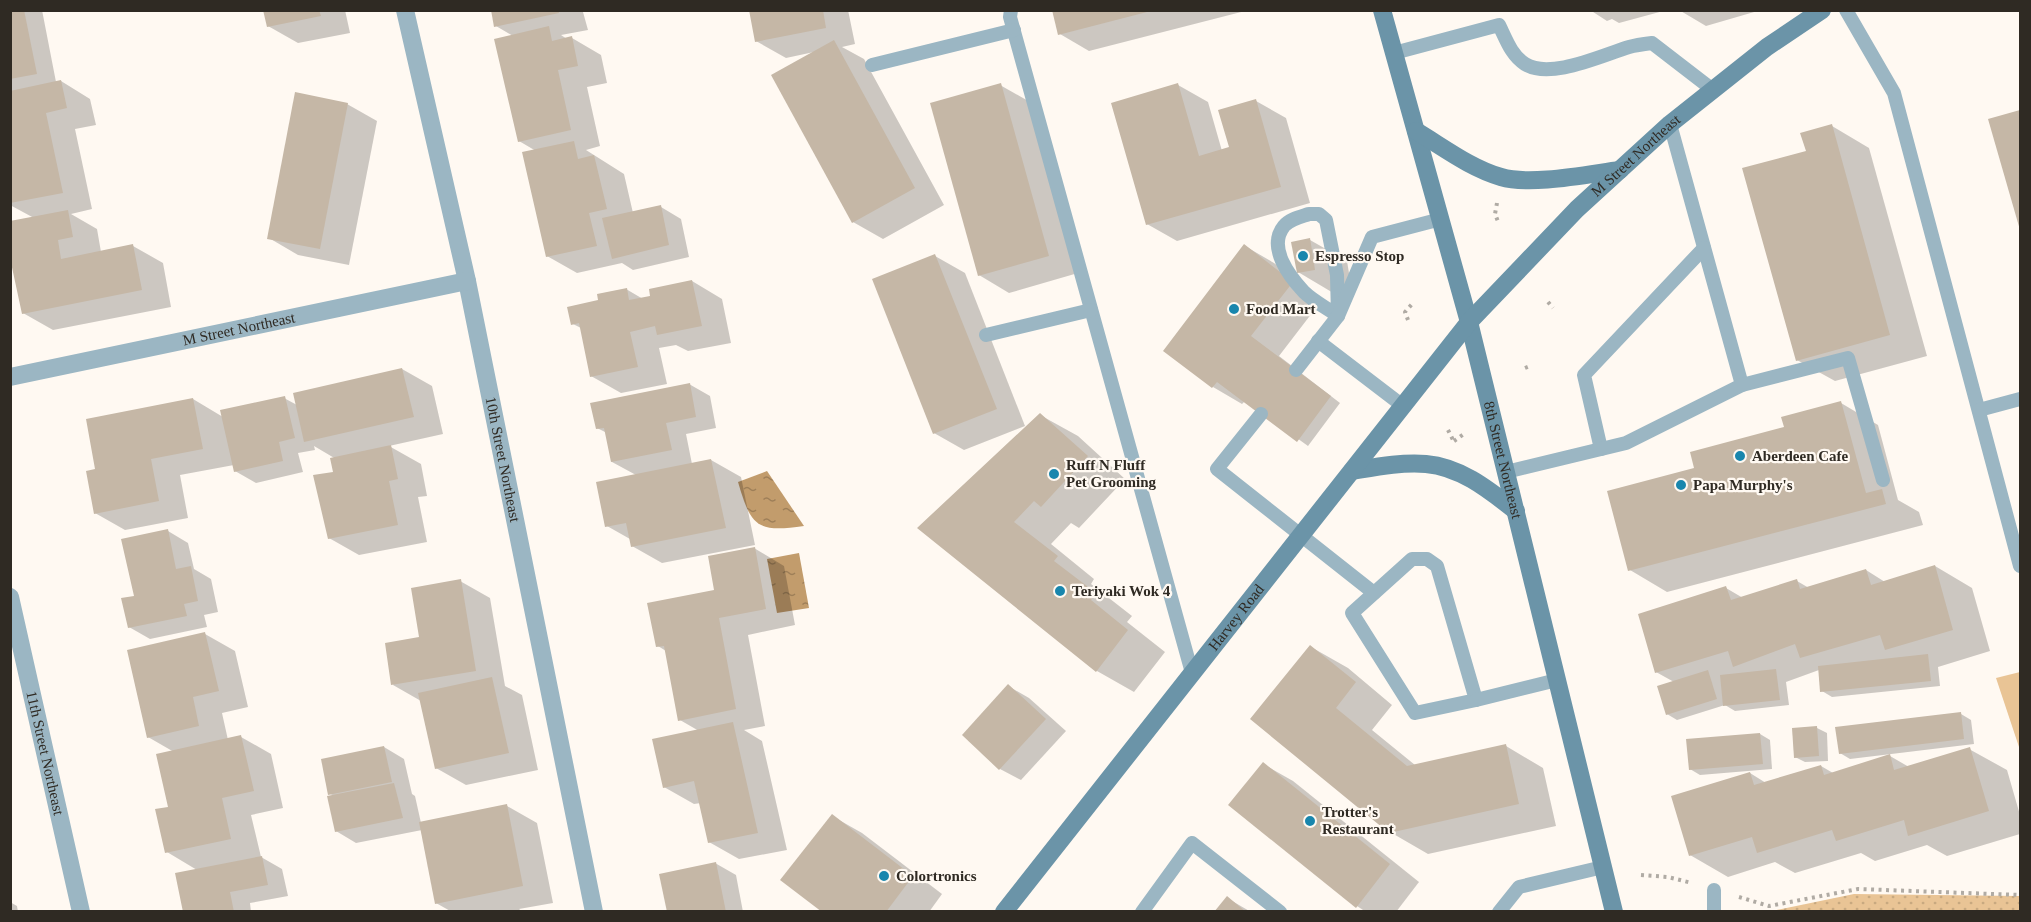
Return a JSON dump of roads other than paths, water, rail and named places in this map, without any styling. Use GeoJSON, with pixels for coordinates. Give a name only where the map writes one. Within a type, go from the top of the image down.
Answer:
{"type":"FeatureCollection","features":[{"type":"Feature","properties":{"kind":"main road","name":"8th Street Northeast"},"geometry":{"type":"LineString","coordinates":[[1382,10],[1469,322],[1614,912]]}},
{"type":"Feature","properties":{"kind":"main road","name":"M Street Northeast"},"geometry":{"type":"LineString","coordinates":[[1469,322],[1577,209],[1670,124],[1767,47],[1822,10]]}},
{"type":"Feature","properties":{"kind":"main road"},"geometry":{"type":"LineString","coordinates":[[1416,130],[1474,166],[1503,178],[1537,180],[1620,170]]}},
{"type":"Feature","properties":{"kind":"main road","name":"Harvey Road"},"geometry":{"type":"LineString","coordinates":[[1004,912],[1469,322]]}},
{"type":"Feature","properties":{"kind":"main road"},"geometry":{"type":"LineString","coordinates":[[1352,471],[1395,464],[1427,464],[1456,471],[1485,486],[1516,511]]}},
{"type":"Feature","properties":{"kind":"street","name":"10th Street Northeast"},"geometry":{"type":"LineString","coordinates":[[405,10],[467,281],[594,912]]}},
{"type":"Feature","properties":{"kind":"street","name":"M Street Northeast"},"geometry":{"type":"LineString","coordinates":[[10,377],[467,281]]}},
{"type":"Feature","properties":{"kind":"street","name":"11th Street Northeast"},"geometry":{"type":"LineString","coordinates":[[10,597],[81,912]]}},
{"type":"Feature","properties":{"kind":"lane"},"geometry":{"type":"LineString","coordinates":[[1011,10],[1010,17],[1192,673]]}},
{"type":"Feature","properties":{"kind":"lane"},"geometry":{"type":"LineString","coordinates":[[1495,10],[1499,25],[1512,52],[1523,63],[1536,69],[1559,68],[1632,46],[1652,43],[1713,90]]}},
{"type":"Feature","properties":{"kind":"lane"},"geometry":{"type":"LineString","coordinates":[[1846,10],[1894,93],[2020,566]]}},
{"type":"Feature","properties":{"kind":"lane"},"geometry":{"type":"LineString","coordinates":[[1394,52],[1499,25]]}},
{"type":"Feature","properties":{"kind":"lane"},"geometry":{"type":"LineString","coordinates":[[872,65],[1014,30]]}},
{"type":"Feature","properties":{"kind":"lane"},"geometry":{"type":"LineString","coordinates":[[1670,124],[1742,385]]}},
{"type":"Feature","properties":{"kind":"lane"},"geometry":{"type":"LineString","coordinates":[[1309,214],[1319,214],[1326,220],[1337,274],[1338,316],[1305,293],[1289,273],[1279,255],[1278,239],[1284,226],[1292,220],[1309,214]]}},
{"type":"Feature","properties":{"kind":"lane"},"geometry":{"type":"LineString","coordinates":[[1296,370],[1338,316],[1372,237],[1440,219]]}},
{"type":"Feature","properties":{"kind":"lane"},"geometry":{"type":"LineString","coordinates":[[1601,449],[1584,375],[1704,249]]}},
{"type":"Feature","properties":{"kind":"lane"},"geometry":{"type":"LineString","coordinates":[[986,334],[1091,310]]}},
{"type":"Feature","properties":{"kind":"lane"},"geometry":{"type":"LineString","coordinates":[[1318,341],[1403,406]]}},
{"type":"Feature","properties":{"kind":"lane"},"geometry":{"type":"LineString","coordinates":[[1506,472],[1626,443],[1742,385],[1848,358],[1883,480]]}},
{"type":"Feature","properties":{"kind":"lane"},"geometry":{"type":"LineString","coordinates":[[1978,410],[2020,399]]}},
{"type":"Feature","properties":{"kind":"lane"},"geometry":{"type":"LineString","coordinates":[[1261,414],[1217,469],[1374,593]]}},
{"type":"Feature","properties":{"kind":"lane"},"geometry":{"type":"LineString","coordinates":[[1476,700],[1437,566],[1427,559],[1412,559],[1352,613],[1415,713],[1476,700],[1557,680]]}},
{"type":"Feature","properties":{"kind":"lane"},"geometry":{"type":"LineString","coordinates":[[1142,912],[1192,843],[1280,912]]}},
{"type":"Feature","properties":{"kind":"lane"},"geometry":{"type":"LineString","coordinates":[[1499,912],[1519,887],[1603,867]]}},
{"type":"Feature","properties":{"kind":"lane"},"geometry":{"type":"LineString","coordinates":[[1713,890],[1714,912]]}},
{"type":"Feature","properties":{"kind":"water"},"geometry":{"type":"Polygon","coordinates":[[[767,471],[804,526],[765,527],[752,517],[738,482],[767,471]]]}},
{"type":"Feature","properties":{"kind":"water"},"geometry":{"type":"Polygon","coordinates":[[[799,553],[809,608],[777,613],[767,559],[799,553]]]}},
{"type":"Feature","properties":{"kind":"place","name":"Espresso Stop"},"geometry":{"type":"Point","coordinates":[1303,256]}},
{"type":"Feature","properties":{"kind":"place","name":"Food Mart"},"geometry":{"type":"Point","coordinates":[1234,309]}},
{"type":"Feature","properties":{"kind":"place","name":"Aberdeen Cafe"},"geometry":{"type":"Point","coordinates":[1740,456]}},
{"type":"Feature","properties":{"kind":"place","name":"Ruff N Fluff Pet Grooming"},"geometry":{"type":"Point","coordinates":[1054,474]}},
{"type":"Feature","properties":{"kind":"place","name":"Papa Murphy's"},"geometry":{"type":"Point","coordinates":[1681,485]}},
{"type":"Feature","properties":{"kind":"place","name":"Teriyaki Wok 4"},"geometry":{"type":"Point","coordinates":[1060,591]}},
{"type":"Feature","properties":{"kind":"place","name":"Trotter's Restaurant"},"geometry":{"type":"Point","coordinates":[1310,821]}},
{"type":"Feature","properties":{"kind":"place","name":"Colortronics"},"geometry":{"type":"Point","coordinates":[884,876]}}]}
